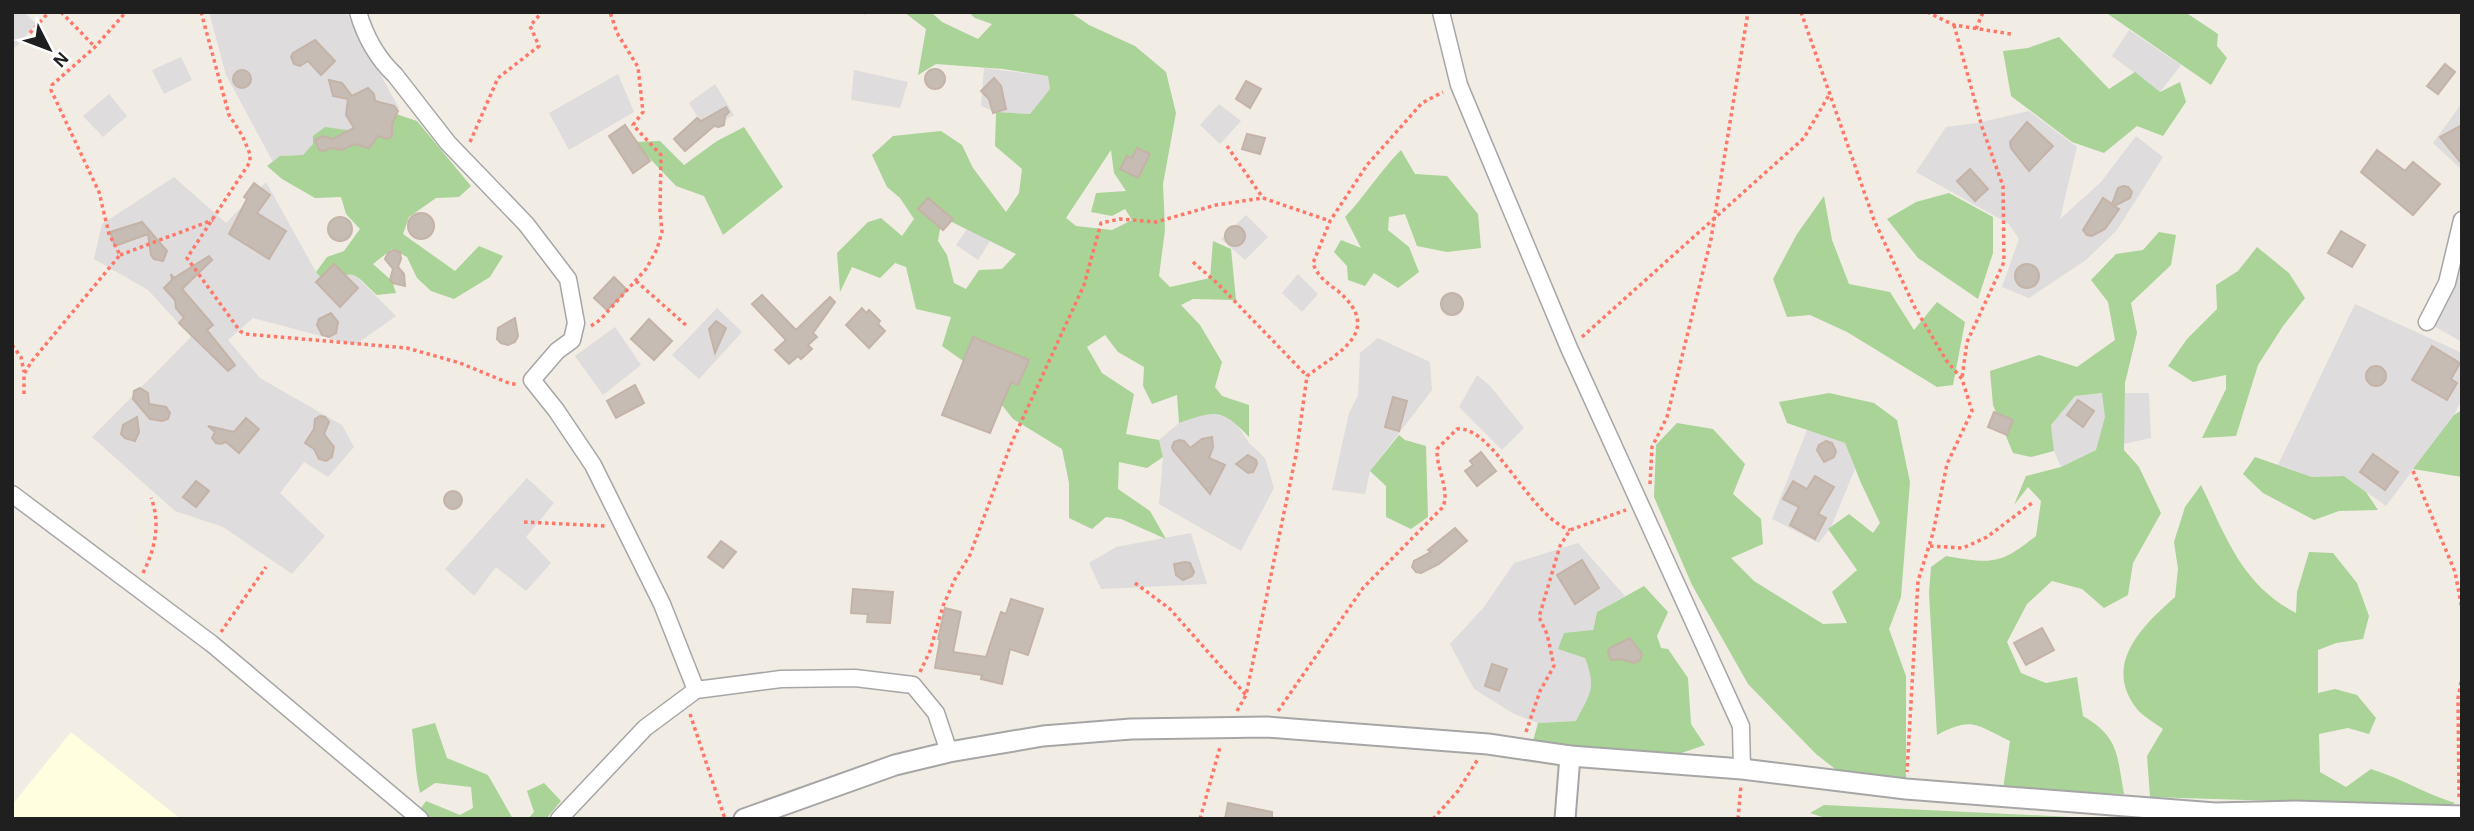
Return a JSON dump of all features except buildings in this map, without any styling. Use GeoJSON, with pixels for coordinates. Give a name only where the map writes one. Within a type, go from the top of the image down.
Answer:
{"type":"FeatureCollection","features":[{"type":"Feature","properties":{"kind":"street"},"geometry":{"type":"LineString","coordinates":[[358,12],[376,54],[448,143],[526,224],[568,279],[576,323],[572,340],[557,351],[532,380],[593,465],[662,604],[690,695]]}},
{"type":"Feature","properties":{"kind":"street"},"geometry":{"type":"LineString","coordinates":[[1441,12],[1459,85],[1569,348],[1741,726],[1742,769]]}},
{"type":"Feature","properties":{"kind":"street"},"geometry":{"type":"LineString","coordinates":[[2427,321],[2447,283],[2462,220]]}},
{"type":"Feature","properties":{"kind":"street"},"geometry":{"type":"LineString","coordinates":[[12,494],[212,644],[420,819]]}},
{"type":"Feature","properties":{"kind":"street"},"geometry":{"type":"LineString","coordinates":[[559,819],[645,728],[690,695],[781,679],[855,678],[913,685],[936,713],[949,752]]}},
{"type":"Feature","properties":{"kind":"street"},"geometry":{"type":"LineString","coordinates":[[744,819],[895,765],[949,752],[1043,736],[1131,729],[1228,727],[1267,727],[1488,744],[1570,756],[1742,769],[1906,789],[2215,813],[2295,811],[2416,817],[2460,816]]}},
{"type":"Feature","properties":{"kind":"street"},"geometry":{"type":"LineString","coordinates":[[1565,819],[1570,756]]}},
{"type":"Feature","properties":{"kind":"path"},"geometry":{"type":"LineString","coordinates":[[30,33],[49,12]]}},
{"type":"Feature","properties":{"kind":"path"},"geometry":{"type":"LineString","coordinates":[[61,12],[95,47]]}},
{"type":"Feature","properties":{"kind":"path"},"geometry":{"type":"LineString","coordinates":[[120,255],[109,234],[99,192],[51,90],[52,85],[95,47],[126,12]]}},
{"type":"Feature","properties":{"kind":"path"},"geometry":{"type":"LineString","coordinates":[[201,12],[229,115],[242,135],[250,154],[250,162],[187,258],[240,331],[244,334],[407,348],[460,363],[511,384],[532,380]]}},
{"type":"Feature","properties":{"kind":"path"},"geometry":{"type":"LineString","coordinates":[[465,160],[479,118],[498,78],[539,46],[530,26],[542,12]]}},
{"type":"Feature","properties":{"kind":"path"},"geometry":{"type":"LineString","coordinates":[[572,340],[600,320],[646,270],[662,232],[661,155],[633,125],[643,112],[638,67],[617,33],[610,12]]}},
{"type":"Feature","properties":{"kind":"path"},"geometry":{"type":"LineString","coordinates":[[1521,749],[1540,691],[1554,666],[1547,634],[1539,617],[1560,546],[1570,530],[1640,506],[1650,491],[1652,447],[1667,417],[1714,219],[1748,12]]}},
{"type":"Feature","properties":{"kind":"path"},"geometry":{"type":"LineString","coordinates":[[1801,12],[1874,220],[1914,306],[1946,360],[1962,379],[1972,411],[1947,464],[1929,546],[1917,580],[1906,789]]}},
{"type":"Feature","properties":{"kind":"path"},"geometry":{"type":"LineString","coordinates":[[1927,12],[1954,25],[2011,34]]}},
{"type":"Feature","properties":{"kind":"path"},"geometry":{"type":"LineString","coordinates":[[1976,29],[1983,12]]}},
{"type":"Feature","properties":{"kind":"path"},"geometry":{"type":"LineString","coordinates":[[1954,25],[1982,127],[2003,186],[2004,262],[1967,342],[1962,379]]}},
{"type":"Feature","properties":{"kind":"path"},"geometry":{"type":"LineString","coordinates":[[1200,819],[1215,759],[1228,727],[1246,695],[1296,455],[1307,376],[1353,342],[1358,330],[1352,305],[1321,277],[1313,262],[1330,221],[1367,165],[1422,103],[1459,85]]}},
{"type":"Feature","properties":{"kind":"path"},"geometry":{"type":"LineString","coordinates":[[1569,348],[1804,138],[1829,95]]}},
{"type":"Feature","properties":{"kind":"path"},"geometry":{"type":"LineString","coordinates":[[1227,146],[1263,198]]}},
{"type":"Feature","properties":{"kind":"path"},"geometry":{"type":"LineString","coordinates":[[913,685],[930,651],[943,606],[970,555],[1011,444],[1084,285],[1101,223],[1120,219],[1156,222],[1216,205],[1263,198],[1330,221]]}},
{"type":"Feature","properties":{"kind":"path"},"geometry":{"type":"LineString","coordinates":[[24,374],[120,255],[213,220]]}},
{"type":"Feature","properties":{"kind":"path"},"geometry":{"type":"LineString","coordinates":[[1193,262],[1218,284],[1307,376]]}},
{"type":"Feature","properties":{"kind":"path"},"geometry":{"type":"LineString","coordinates":[[636,281],[688,327]]}},
{"type":"Feature","properties":{"kind":"path"},"geometry":{"type":"LineString","coordinates":[[12,345],[21,357],[24,394]]}},
{"type":"Feature","properties":{"kind":"path"},"geometry":{"type":"LineString","coordinates":[[1267,727],[1363,588],[1443,507],[1445,494],[1438,468],[1437,449],[1457,429],[1470,430],[1481,438],[1534,503],[1558,526],[1570,530]]}},
{"type":"Feature","properties":{"kind":"path"},"geometry":{"type":"LineString","coordinates":[[2413,471],[2455,572],[2462,610]]}},
{"type":"Feature","properties":{"kind":"path"},"geometry":{"type":"LineString","coordinates":[[136,587],[148,562],[155,537],[157,513],[151,498]]}},
{"type":"Feature","properties":{"kind":"path"},"geometry":{"type":"LineString","coordinates":[[1929,546],[1963,548],[1987,537],[2032,503]]}},
{"type":"Feature","properties":{"kind":"path"},"geometry":{"type":"LineString","coordinates":[[524,522],[623,526]]}},
{"type":"Feature","properties":{"kind":"path"},"geometry":{"type":"LineString","coordinates":[[212,644],[266,567]]}},
{"type":"Feature","properties":{"kind":"path"},"geometry":{"type":"LineString","coordinates":[[1135,583],[1170,609],[1246,695]]}},
{"type":"Feature","properties":{"kind":"path"},"geometry":{"type":"LineString","coordinates":[[2460,816],[2458,698],[2462,677]]}},
{"type":"Feature","properties":{"kind":"path"},"geometry":{"type":"LineString","coordinates":[[690,695],[724,819]]}},
{"type":"Feature","properties":{"kind":"path"},"geometry":{"type":"LineString","coordinates":[[1433,819],[1458,791],[1488,744]]}},
{"type":"Feature","properties":{"kind":"path"},"geometry":{"type":"LineString","coordinates":[[1738,819],[1742,769]]}},
{"type":"Feature","properties":{"kind":"shaded area"},"geometry":{"type":"Polygon","coordinates":[[[12,12],[24,12],[36,24],[12,51],[12,12]]]}},
{"type":"Feature","properties":{"kind":"shaded area"},"geometry":{"type":"Polygon","coordinates":[[[209,12],[346,12],[399,108],[363,130],[313,144],[303,155],[281,156],[273,162],[226,75],[209,12]]]}},
{"type":"Feature","properties":{"kind":"shaded area"},"geometry":{"type":"Polygon","coordinates":[[[2129,30],[2181,65],[2160,92],[2112,56],[2129,30]]]}},
{"type":"Feature","properties":{"kind":"shaded area"},"geometry":{"type":"Polygon","coordinates":[[[181,57],[192,80],[164,94],[152,70],[181,57]]]}},
{"type":"Feature","properties":{"kind":"shaded area"},"geometry":{"type":"Polygon","coordinates":[[[984,68],[1049,76],[1050,89],[1030,114],[996,112],[981,106],[984,68]]]}},
{"type":"Feature","properties":{"kind":"shaded area"},"geometry":{"type":"Polygon","coordinates":[[[854,70],[908,82],[900,108],[851,100],[854,70]]]}},
{"type":"Feature","properties":{"kind":"shaded area"},"geometry":{"type":"Polygon","coordinates":[[[618,74],[634,112],[569,150],[549,113],[618,74]]]}},
{"type":"Feature","properties":{"kind":"shaded area"},"geometry":{"type":"Polygon","coordinates":[[[715,84],[734,115],[706,131],[689,103],[715,84]]]}},
{"type":"Feature","properties":{"kind":"shaded area"},"geometry":{"type":"Polygon","coordinates":[[[109,94],[127,116],[103,137],[83,116],[109,94]]]}},
{"type":"Feature","properties":{"kind":"shaded area"},"geometry":{"type":"Polygon","coordinates":[[[2462,103],[2462,170],[2433,143],[2462,103]]]}},
{"type":"Feature","properties":{"kind":"shaded area"},"geometry":{"type":"Polygon","coordinates":[[[1219,104],[1241,121],[1220,144],[1200,125],[1219,104]]]}},
{"type":"Feature","properties":{"kind":"shaded area"},"geometry":{"type":"Polygon","coordinates":[[[2029,111],[2077,147],[2060,219],[2101,182],[2136,136],[2163,157],[2117,230],[2086,260],[2029,298],[2002,287],[2019,239],[2009,224],[1916,172],[1946,127],[2029,111]]]}},
{"type":"Feature","properties":{"kind":"shaded area"},"geometry":{"type":"Polygon","coordinates":[[[174,177],[226,223],[266,182],[324,283],[347,273],[354,274],[396,316],[355,345],[253,318],[228,340],[260,378],[342,425],[354,447],[328,477],[304,462],[280,493],[325,536],[292,574],[223,527],[175,511],[92,437],[191,337],[148,290],[94,259],[102,224],[174,177]]]}},
{"type":"Feature","properties":{"kind":"shaded area"},"geometry":{"type":"Polygon","coordinates":[[[1246,215],[1268,237],[1245,260],[1221,239],[1246,215]]]}},
{"type":"Feature","properties":{"kind":"shaded area"},"geometry":{"type":"Polygon","coordinates":[[[967,229],[990,241],[978,260],[956,245],[967,229]]]}},
{"type":"Feature","properties":{"kind":"shaded area"},"geometry":{"type":"Polygon","coordinates":[[[2462,252],[2462,342],[2434,326],[2462,252]]]}},
{"type":"Feature","properties":{"kind":"shaded area"},"geometry":{"type":"Polygon","coordinates":[[[1298,274],[1318,294],[1302,312],[1282,293],[1298,274]]]}},
{"type":"Feature","properties":{"kind":"shaded area"},"geometry":{"type":"Polygon","coordinates":[[[2355,304],[2462,353],[2462,399],[2454,415],[2386,506],[2344,476],[2312,477],[2278,465],[2355,304]]]}},
{"type":"Feature","properties":{"kind":"shaded area"},"geometry":{"type":"Polygon","coordinates":[[[717,308],[742,332],[699,379],[672,355],[717,308]]]}},
{"type":"Feature","properties":{"kind":"shaded area"},"geometry":{"type":"Polygon","coordinates":[[[615,327],[641,365],[603,395],[575,356],[615,327]]]}},
{"type":"Feature","properties":{"kind":"shaded area"},"geometry":{"type":"Polygon","coordinates":[[[1378,338],[1430,362],[1432,390],[1370,471],[1365,494],[1332,490],[1349,413],[1358,396],[1360,353],[1378,338]]]}},
{"type":"Feature","properties":{"kind":"shaded area"},"geometry":{"type":"Polygon","coordinates":[[[1477,375],[1490,386],[1524,428],[1502,450],[1459,407],[1477,375]]]}},
{"type":"Feature","properties":{"kind":"shaded area"},"geometry":{"type":"Polygon","coordinates":[[[2149,393],[2151,438],[2096,450],[2061,467],[2054,451],[2051,425],[2075,396],[2149,393]]]}},
{"type":"Feature","properties":{"kind":"shaded area"},"geometry":{"type":"Polygon","coordinates":[[[1209,412],[1233,419],[1249,443],[1265,458],[1274,488],[1241,551],[1159,504],[1163,457],[1159,440],[1179,423],[1209,412]]]}},
{"type":"Feature","properties":{"kind":"shaded area"},"geometry":{"type":"Polygon","coordinates":[[[1807,430],[1845,443],[1855,469],[1831,527],[1819,543],[1772,519],[1807,430]]]}},
{"type":"Feature","properties":{"kind":"shaded area"},"geometry":{"type":"Polygon","coordinates":[[[527,478],[554,503],[526,537],[551,563],[526,591],[496,567],[474,596],[445,569],[527,478]]]}},
{"type":"Feature","properties":{"kind":"shaded area"},"geometry":{"type":"Polygon","coordinates":[[[1191,533],[1207,584],[1101,589],[1089,563],[1116,547],[1191,533]]]}},
{"type":"Feature","properties":{"kind":"shaded area"},"geometry":{"type":"Polygon","coordinates":[[[1578,543],[1625,596],[1597,612],[1585,658],[1593,679],[1590,694],[1576,721],[1538,723],[1514,714],[1474,689],[1450,644],[1484,607],[1514,563],[1578,543]]]}},
{"type":"Feature","properties":{"kind":"shaded area"},"geometry":{"type":"Polygon","coordinates":[[[71,732],[181,819],[12,819],[12,805],[71,732]]]}},
{"type":"Feature","properties":{"kind":"green space"},"geometry":{"type":"Polygon","coordinates":[[[904,12],[931,12],[942,22],[978,39],[992,24],[975,18],[968,12],[1070,12],[1089,25],[1135,46],[1166,72],[1176,113],[1163,184],[1165,230],[1159,276],[1170,287],[1210,278],[1213,241],[1231,249],[1236,300],[1193,299],[1181,305],[1200,325],[1222,362],[1215,387],[1222,396],[1249,405],[1249,437],[1232,421],[1217,414],[1179,423],[1177,395],[1152,404],[1143,386],[1144,367],[1118,352],[1105,335],[1087,347],[1102,373],[1134,394],[1126,434],[1159,440],[1163,457],[1147,468],[1119,462],[1118,489],[1150,511],[1166,539],[1121,519],[1106,517],[1092,529],[1069,518],[1069,483],[1062,449],[1013,419],[973,368],[942,346],[951,317],[916,309],[906,267],[895,263],[880,278],[852,267],[840,292],[837,253],[868,222],[881,218],[902,236],[914,219],[900,198],[887,187],[872,155],[893,136],[941,131],[962,145],[973,168],[1006,212],[1019,193],[1022,169],[995,146],[996,112],[1030,114],[1050,89],[1048,76],[1003,69],[936,64],[918,75],[926,29],[904,12]],[[1111,150],[1066,218],[1076,226],[1112,230],[1132,220],[1125,209],[1112,216],[1091,212],[1096,193],[1126,191],[1114,173],[1111,150]],[[942,217],[938,241],[947,255],[954,283],[966,289],[979,270],[1002,269],[1016,254],[942,217]]]}},
{"type":"Feature","properties":{"kind":"green space"},"geometry":{"type":"Polygon","coordinates":[[[2105,12],[2185,12],[2218,34],[2217,46],[2227,58],[2211,85],[2105,12]]]}},
{"type":"Feature","properties":{"kind":"green space"},"geometry":{"type":"Polygon","coordinates":[[[2059,37],[2109,89],[2135,72],[2160,92],[2180,82],[2186,102],[2163,136],[2137,126],[2104,153],[2072,142],[2011,96],[2003,51],[2028,48],[2059,37]]]}},
{"type":"Feature","properties":{"kind":"green space"},"geometry":{"type":"Polygon","coordinates":[[[393,113],[417,121],[471,186],[459,197],[436,198],[409,217],[403,234],[455,271],[479,246],[503,256],[490,277],[454,299],[431,291],[417,278],[407,257],[392,249],[373,264],[392,281],[396,293],[377,295],[354,275],[349,274],[325,283],[316,272],[327,257],[344,251],[360,229],[346,214],[341,197],[315,198],[282,179],[267,166],[280,156],[303,155],[313,144],[313,136],[325,127],[354,131],[393,113]]]}},
{"type":"Feature","properties":{"kind":"green space"},"geometry":{"type":"Polygon","coordinates":[[[744,127],[783,187],[723,235],[704,196],[676,186],[634,142],[660,141],[684,165],[717,141],[744,127]]]}},
{"type":"Feature","properties":{"kind":"green space"},"geometry":{"type":"Polygon","coordinates":[[[1401,150],[1415,174],[1447,176],[1478,214],[1481,248],[1447,252],[1417,246],[1405,214],[1389,217],[1388,230],[1409,247],[1419,272],[1398,288],[1374,273],[1365,286],[1348,280],[1347,266],[1334,252],[1341,240],[1361,248],[1345,217],[1401,150]]]}},
{"type":"Feature","properties":{"kind":"green space"},"geometry":{"type":"Polygon","coordinates":[[[1949,193],[1993,217],[1993,253],[1978,299],[1918,258],[1887,219],[1916,202],[1949,193]]]}},
{"type":"Feature","properties":{"kind":"green space"},"geometry":{"type":"Polygon","coordinates":[[[1824,196],[1832,240],[1849,284],[1890,292],[1914,330],[1937,302],[1965,322],[1953,385],[1937,387],[1847,332],[1810,315],[1787,317],[1773,279],[1797,234],[1824,196]]]}},
{"type":"Feature","properties":{"kind":"green space"},"geometry":{"type":"Polygon","coordinates":[[[2159,232],[2176,235],[2171,265],[2131,303],[2137,333],[2125,383],[2124,450],[2139,467],[2161,513],[2133,563],[2128,595],[2104,608],[2082,589],[2052,581],[2027,604],[2007,642],[2021,673],[2046,683],[2077,677],[2083,716],[2104,732],[2115,749],[2124,794],[2003,789],[2010,741],[1981,727],[1967,724],[1937,735],[1929,593],[1931,567],[1946,556],[1995,560],[2024,546],[2036,536],[2041,501],[2028,487],[2014,505],[2026,476],[2061,467],[2096,450],[2105,417],[2102,393],[2075,396],[2051,425],[2054,451],[2031,457],[2013,453],[1993,405],[1990,371],[2039,355],[2077,367],[2115,340],[2108,302],[2091,280],[2116,254],[2143,250],[2159,232]]]}},
{"type":"Feature","properties":{"kind":"green space"},"geometry":{"type":"Polygon","coordinates":[[[2257,247],[2289,273],[2305,298],[2258,365],[2236,436],[2202,438],[2226,389],[2226,375],[2193,382],[2168,366],[2187,339],[2217,309],[2216,285],[2238,271],[2257,247]]]}},
{"type":"Feature","properties":{"kind":"green space"},"geometry":{"type":"Polygon","coordinates":[[[1829,393],[1874,403],[1897,420],[1910,482],[1901,597],[1889,629],[1906,676],[1906,784],[1839,772],[1816,754],[1748,684],[1692,585],[1654,497],[1656,445],[1677,423],[1713,429],[1745,464],[1733,494],[1761,519],[1763,544],[1731,558],[1754,581],[1823,624],[1847,623],[1832,592],[1857,570],[1828,529],[1849,514],[1873,533],[1880,523],[1845,443],[1787,423],[1779,402],[1829,393]]]}},
{"type":"Feature","properties":{"kind":"green space"},"geometry":{"type":"Polygon","coordinates":[[[2462,410],[2462,477],[2413,469],[2454,415],[2462,410]]]}},
{"type":"Feature","properties":{"kind":"green space"},"geometry":{"type":"Polygon","coordinates":[[[1399,435],[1405,440],[1426,446],[1428,517],[1411,529],[1386,517],[1386,486],[1370,471],[1399,435]]]}},
{"type":"Feature","properties":{"kind":"green space"},"geometry":{"type":"Polygon","coordinates":[[[2255,457],[2312,477],[2344,476],[2366,492],[2378,510],[2339,511],[2314,520],[2263,493],[2243,474],[2255,457]]]}},
{"type":"Feature","properties":{"kind":"green space"},"geometry":{"type":"Polygon","coordinates":[[[2201,485],[2238,558],[2262,589],[2277,602],[2296,613],[2297,592],[2309,552],[2333,553],[2357,583],[2369,616],[2363,639],[2336,643],[2318,650],[2318,693],[2335,689],[2357,695],[2376,718],[2369,734],[2348,728],[2319,734],[2320,772],[2346,787],[2371,769],[2455,803],[2436,813],[2278,801],[2150,797],[2147,756],[2163,729],[2137,709],[2127,693],[2125,662],[2130,647],[2139,634],[2175,597],[2178,569],[2174,542],[2185,507],[2201,485]]]}},
{"type":"Feature","properties":{"kind":"green space"},"geometry":{"type":"Polygon","coordinates":[[[1644,586],[1668,612],[1657,636],[1661,648],[1668,649],[1688,678],[1691,724],[1705,745],[1667,758],[1531,748],[1538,723],[1576,721],[1590,691],[1591,677],[1585,658],[1558,649],[1564,633],[1593,630],[1597,612],[1644,586]]]}},
{"type":"Feature","properties":{"kind":"green space"},"geometry":{"type":"Polygon","coordinates":[[[435,723],[447,758],[488,775],[513,819],[429,819],[419,811],[426,801],[460,815],[473,808],[471,787],[435,783],[420,793],[412,729],[435,723]]]}},
{"type":"Feature","properties":{"kind":"green space"},"geometry":{"type":"Polygon","coordinates":[[[544,783],[561,801],[546,819],[528,819],[534,812],[527,791],[544,783]]]}},
{"type":"Feature","properties":{"kind":"green space"},"geometry":{"type":"Polygon","coordinates":[[[1824,805],[2113,819],[1828,819],[1810,813],[1824,805]]]}}]}
